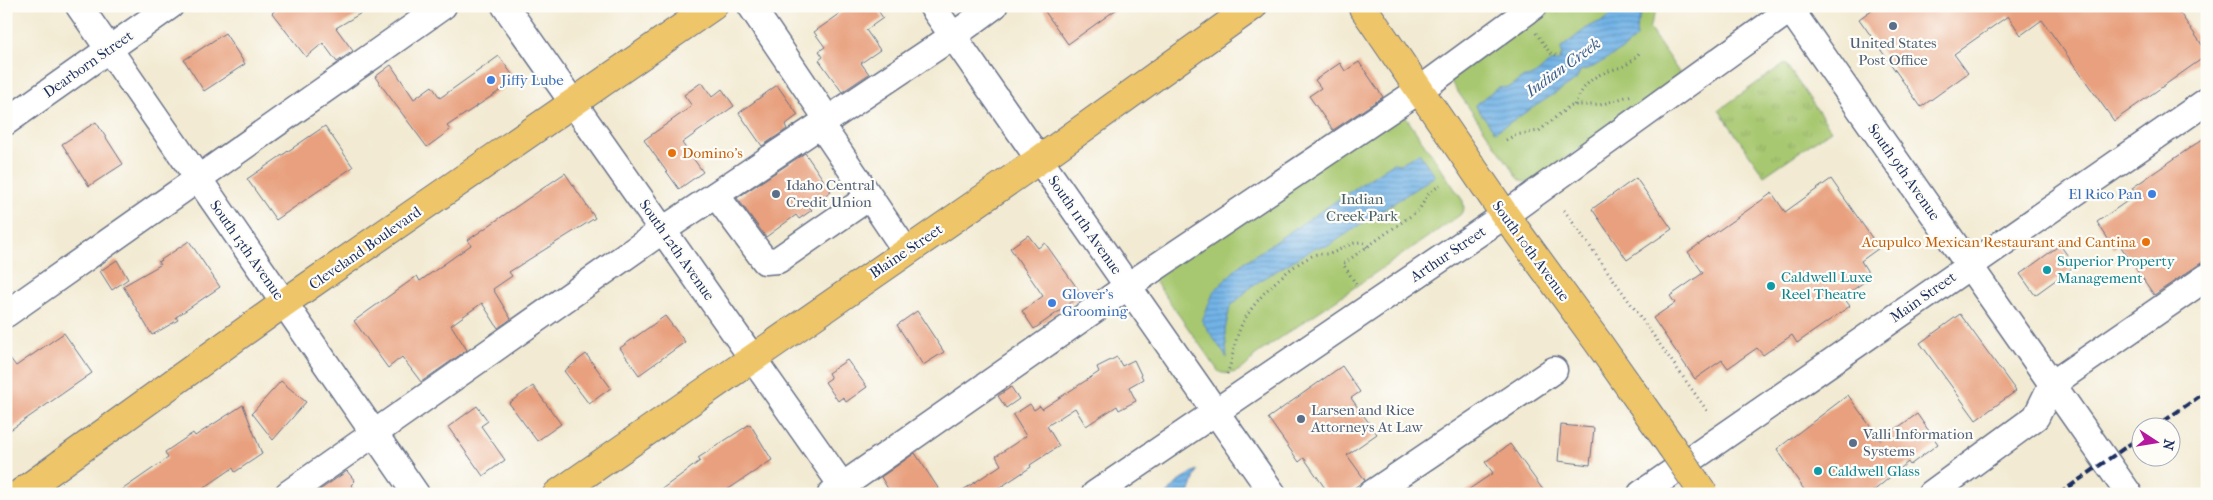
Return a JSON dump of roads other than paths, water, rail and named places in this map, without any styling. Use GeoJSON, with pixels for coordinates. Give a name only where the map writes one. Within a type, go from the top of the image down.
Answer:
{"type":"FeatureCollection","features":[{"type":"Feature","properties":{"kind":"main road","name":"Cleveland Boulevard"},"geometry":{"type":"LineString","coordinates":[[19,494],[284,303],[713,6]]}},
{"type":"Feature","properties":{"kind":"main road","name":"Blaine Street"},"geometry":{"type":"LineString","coordinates":[[557,494],[753,356],[1039,160],[1253,6]]}},
{"type":"Feature","properties":{"kind":"main road","name":"South 10th Avenue"},"geometry":{"type":"LineString","coordinates":[[1362,6],[1421,89],[1504,215],[1704,494]]}},
{"type":"Feature","properties":{"kind":"street","name":"South 13th Avenue"},"geometry":{"type":"LineString","coordinates":[[79,6],[416,494]]}},
{"type":"Feature","properties":{"kind":"street","name":"Dearborn Street"},"geometry":{"type":"LineString","coordinates":[[6,122],[170,6]]}},
{"type":"Feature","properties":{"kind":"street"},"geometry":{"type":"LineString","coordinates":[[6,314],[443,6]]}},
{"type":"Feature","properties":{"kind":"street","name":"South 12th Avenue"},"geometry":{"type":"LineString","coordinates":[[506,6],[753,356],[840,491]]}},
{"type":"Feature","properties":{"kind":"street"},"geometry":{"type":"LineString","coordinates":[[751,6],[870,197],[906,251]]}},
{"type":"Feature","properties":{"kind":"street","name":"South 11th Avenue"},"geometry":{"type":"LineString","coordinates":[[932,6],[1273,494]]}},
{"type":"Feature","properties":{"kind":"street"},"geometry":{"type":"LineString","coordinates":[[288,494],[663,230],[953,36],[994,6]]}},
{"type":"Feature","properties":{"kind":"street"},"geometry":{"type":"LineString","coordinates":[[840,491],[1128,286],[1421,89],[1534,6]]}},
{"type":"Feature","properties":{"kind":"street","name":"Arthur Street"},"geometry":{"type":"LineString","coordinates":[[1095,494],[1504,215],[1683,88],[1791,7]]}},
{"type":"Feature","properties":{"kind":"street","name":"South 9th Avenue"},"geometry":{"type":"LineString","coordinates":[[1791,7],[1968,265],[2129,494]]}},
{"type":"Feature","properties":{"kind":"street","name":"Main Street"},"geometry":{"type":"LineString","coordinates":[[1641,494],[1968,265],[2207,101]]}},
{"type":"Feature","properties":{"kind":"street"},"geometry":{"type":"LineString","coordinates":[[716,195],[766,261],[778,260],[870,197]]}},
{"type":"Feature","properties":{"kind":"street"},"geometry":{"type":"LineString","coordinates":[[1931,494],[2036,417],[2052,384],[2207,277]]}},
{"type":"Feature","properties":{"kind":"street"},"geometry":{"type":"LineString","coordinates":[[1371,494],[1554,370]]}},
{"type":"Feature","properties":{"kind":"water","name":"Indian Creek"},"geometry":{"type":"Polygon","coordinates":[[[1620,6],[1644,6],[1636,29],[1637,37],[1625,48],[1593,67],[1580,71],[1576,80],[1495,132],[1475,105],[1497,88],[1510,87],[1524,77],[1536,74],[1550,62],[1559,61],[1562,54],[1561,48],[1588,27],[1606,19],[1620,6]]]}},
{"type":"Feature","properties":{"kind":"water"},"geometry":{"type":"Polygon","coordinates":[[[1419,153],[1435,176],[1328,246],[1316,247],[1253,285],[1230,307],[1225,330],[1227,358],[1202,321],[1214,291],[1240,265],[1393,163],[1400,164],[1419,153]]]}},
{"type":"Feature","properties":{"kind":"water"},"geometry":{"type":"Polygon","coordinates":[[[1197,470],[1189,494],[1167,494],[1180,480],[1197,470]]]}},
{"type":"Feature","properties":{"kind":"railway"},"geometry":{"type":"LineString","coordinates":[[2168,418],[2207,391]]}},
{"type":"Feature","properties":{"kind":"railway"},"geometry":{"type":"LineString","coordinates":[[2059,494],[2130,444]]}},
{"type":"Feature","properties":{"kind":"place","name":"United States Post Office"},"geometry":{"type":"Point","coordinates":[1893,26]}},
{"type":"Feature","properties":{"kind":"place","name":"Jiffy Lube"},"geometry":{"type":"Point","coordinates":[491,80]}},
{"type":"Feature","properties":{"kind":"place","name":"Domino's"},"geometry":{"type":"Point","coordinates":[672,153]}},
{"type":"Feature","properties":{"kind":"place","name":"Idaho Central Credit Union"},"geometry":{"type":"Point","coordinates":[776,194]}},
{"type":"Feature","properties":{"kind":"place","name":"El Rico Pan"},"geometry":{"type":"Point","coordinates":[2152,194]}},
{"type":"Feature","properties":{"kind":"place","name":"Acupulco Mexican Restaurant and Cantina"},"geometry":{"type":"Point","coordinates":[2146,242]}},
{"type":"Feature","properties":{"kind":"place","name":"Superior Property Management"},"geometry":{"type":"Point","coordinates":[2047,270]}},
{"type":"Feature","properties":{"kind":"place","name":"Caldwell Luxe Reel Theatre"},"geometry":{"type":"Point","coordinates":[1771,286]}},
{"type":"Feature","properties":{"kind":"place","name":"Glover's Grooming"},"geometry":{"type":"Point","coordinates":[1052,303]}},
{"type":"Feature","properties":{"kind":"place","name":"Larsen and Rice Attorneys At Law"},"geometry":{"type":"Point","coordinates":[1301,419]}},
{"type":"Feature","properties":{"kind":"place","name":"Valli Information Systems"},"geometry":{"type":"Point","coordinates":[1853,443]}},
{"type":"Feature","properties":{"kind":"place","name":"Caldwell Glass"},"geometry":{"type":"Point","coordinates":[1818,471]}},
{"type":"Feature","properties":{"kind":"park label","name":"Indian Creek Park"},"geometry":{"type":"Point","coordinates":[1362,208]}}]}
